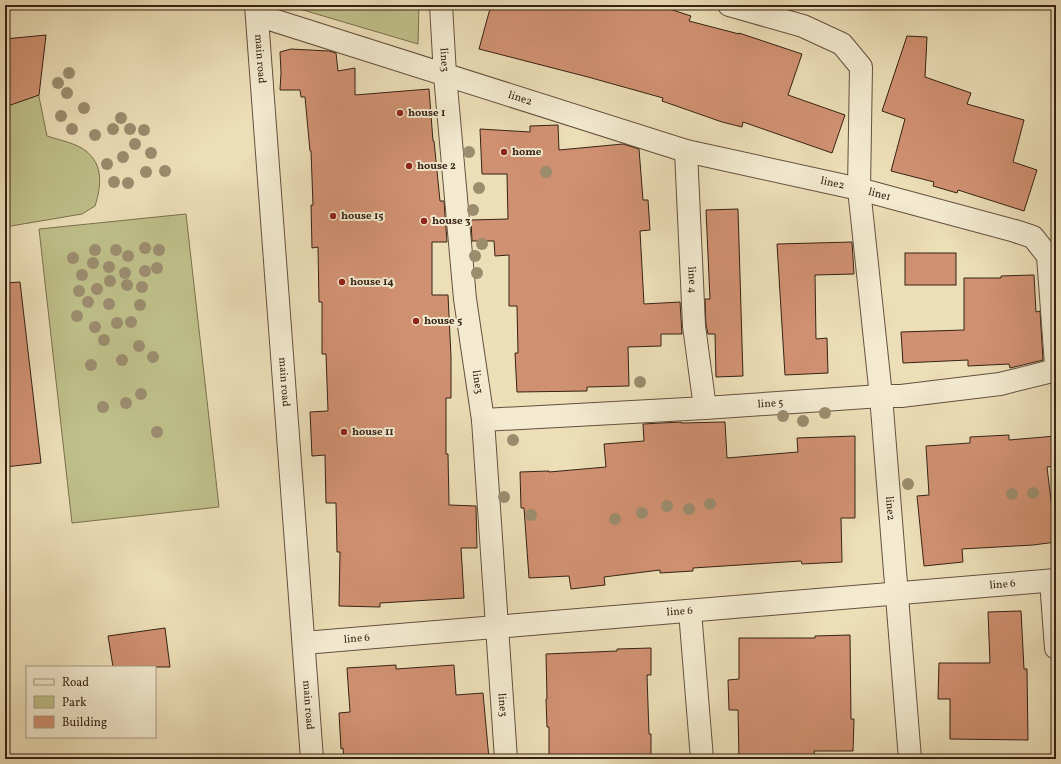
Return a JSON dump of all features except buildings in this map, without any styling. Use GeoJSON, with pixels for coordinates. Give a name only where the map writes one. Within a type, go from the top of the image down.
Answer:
{"type":"FeatureCollection","features":[{"type":"Feature","properties":{"kind":"street","name":"line3"},"geometry":{"type":"LineString","coordinates":[[441,5],[445,74],[465,299],[483,420],[506,759]]}},
{"type":"Feature","properties":{"kind":"street","name":"line1"},"geometry":{"type":"LineString","coordinates":[[729,5],[803,26],[842,44],[861,67],[859,189],[1016,231],[1033,237],[1048,256],[1056,365]]}},
{"type":"Feature","properties":{"kind":"street","name":"line2"},"geometry":{"type":"LineString","coordinates":[[256,10],[445,74],[686,152],[859,189],[881,396],[910,759]]}},
{"type":"Feature","properties":{"kind":"street","name":"main road"},"geometry":{"type":"LineString","coordinates":[[256,10],[312,759]]}},
{"type":"Feature","properties":{"kind":"street","name":"line 4"},"geometry":{"type":"LineString","coordinates":[[686,152],[694,326],[705,408]]}},
{"type":"Feature","properties":{"kind":"street","name":"line 5"},"geometry":{"type":"LineString","coordinates":[[483,420],[901,396],[1000,384],[1056,370]]}},
{"type":"Feature","properties":{"kind":"street","name":"line 6"},"geometry":{"type":"LineString","coordinates":[[304,643],[1054,580]]}},
{"type":"Feature","properties":{"kind":"street"},"geometry":{"type":"LineString","coordinates":[[1054,580],[1056,648]]}},
{"type":"Feature","properties":{"kind":"street"},"geometry":{"type":"LineString","coordinates":[[690,610],[702,759]]}},
{"type":"Feature","properties":{"kind":"green space"},"geometry":{"type":"Polygon","coordinates":[[[286,5],[419,5],[418,44],[286,5]]]}},
{"type":"Feature","properties":{"kind":"green space"},"geometry":{"type":"Polygon","coordinates":[[[37,87],[47,136],[82,148],[92,157],[96,163],[100,177],[99,191],[95,206],[82,214],[5,227],[5,100],[37,87]]]}},
{"type":"Feature","properties":{"kind":"green space"},"geometry":{"type":"Polygon","coordinates":[[[186,214],[219,507],[72,523],[39,229],[186,214]]]}},
{"type":"Feature","properties":{"kind":"place","name":"house 1"},"geometry":{"type":"Point","coordinates":[400,113]}},
{"type":"Feature","properties":{"kind":"place","name":"home"},"geometry":{"type":"Point","coordinates":[504,152]}},
{"type":"Feature","properties":{"kind":"place","name":"house 2"},"geometry":{"type":"Point","coordinates":[409,166]}},
{"type":"Feature","properties":{"kind":"place","name":"house 15"},"geometry":{"type":"Point","coordinates":[333,216]}},
{"type":"Feature","properties":{"kind":"place","name":"house 3"},"geometry":{"type":"Point","coordinates":[424,221]}},
{"type":"Feature","properties":{"kind":"place","name":"house 14"},"geometry":{"type":"Point","coordinates":[342,282]}},
{"type":"Feature","properties":{"kind":"place","name":"house 5"},"geometry":{"type":"Point","coordinates":[416,321]}},
{"type":"Feature","properties":{"kind":"place","name":"house 11"},"geometry":{"type":"Point","coordinates":[344,432]}}]}
